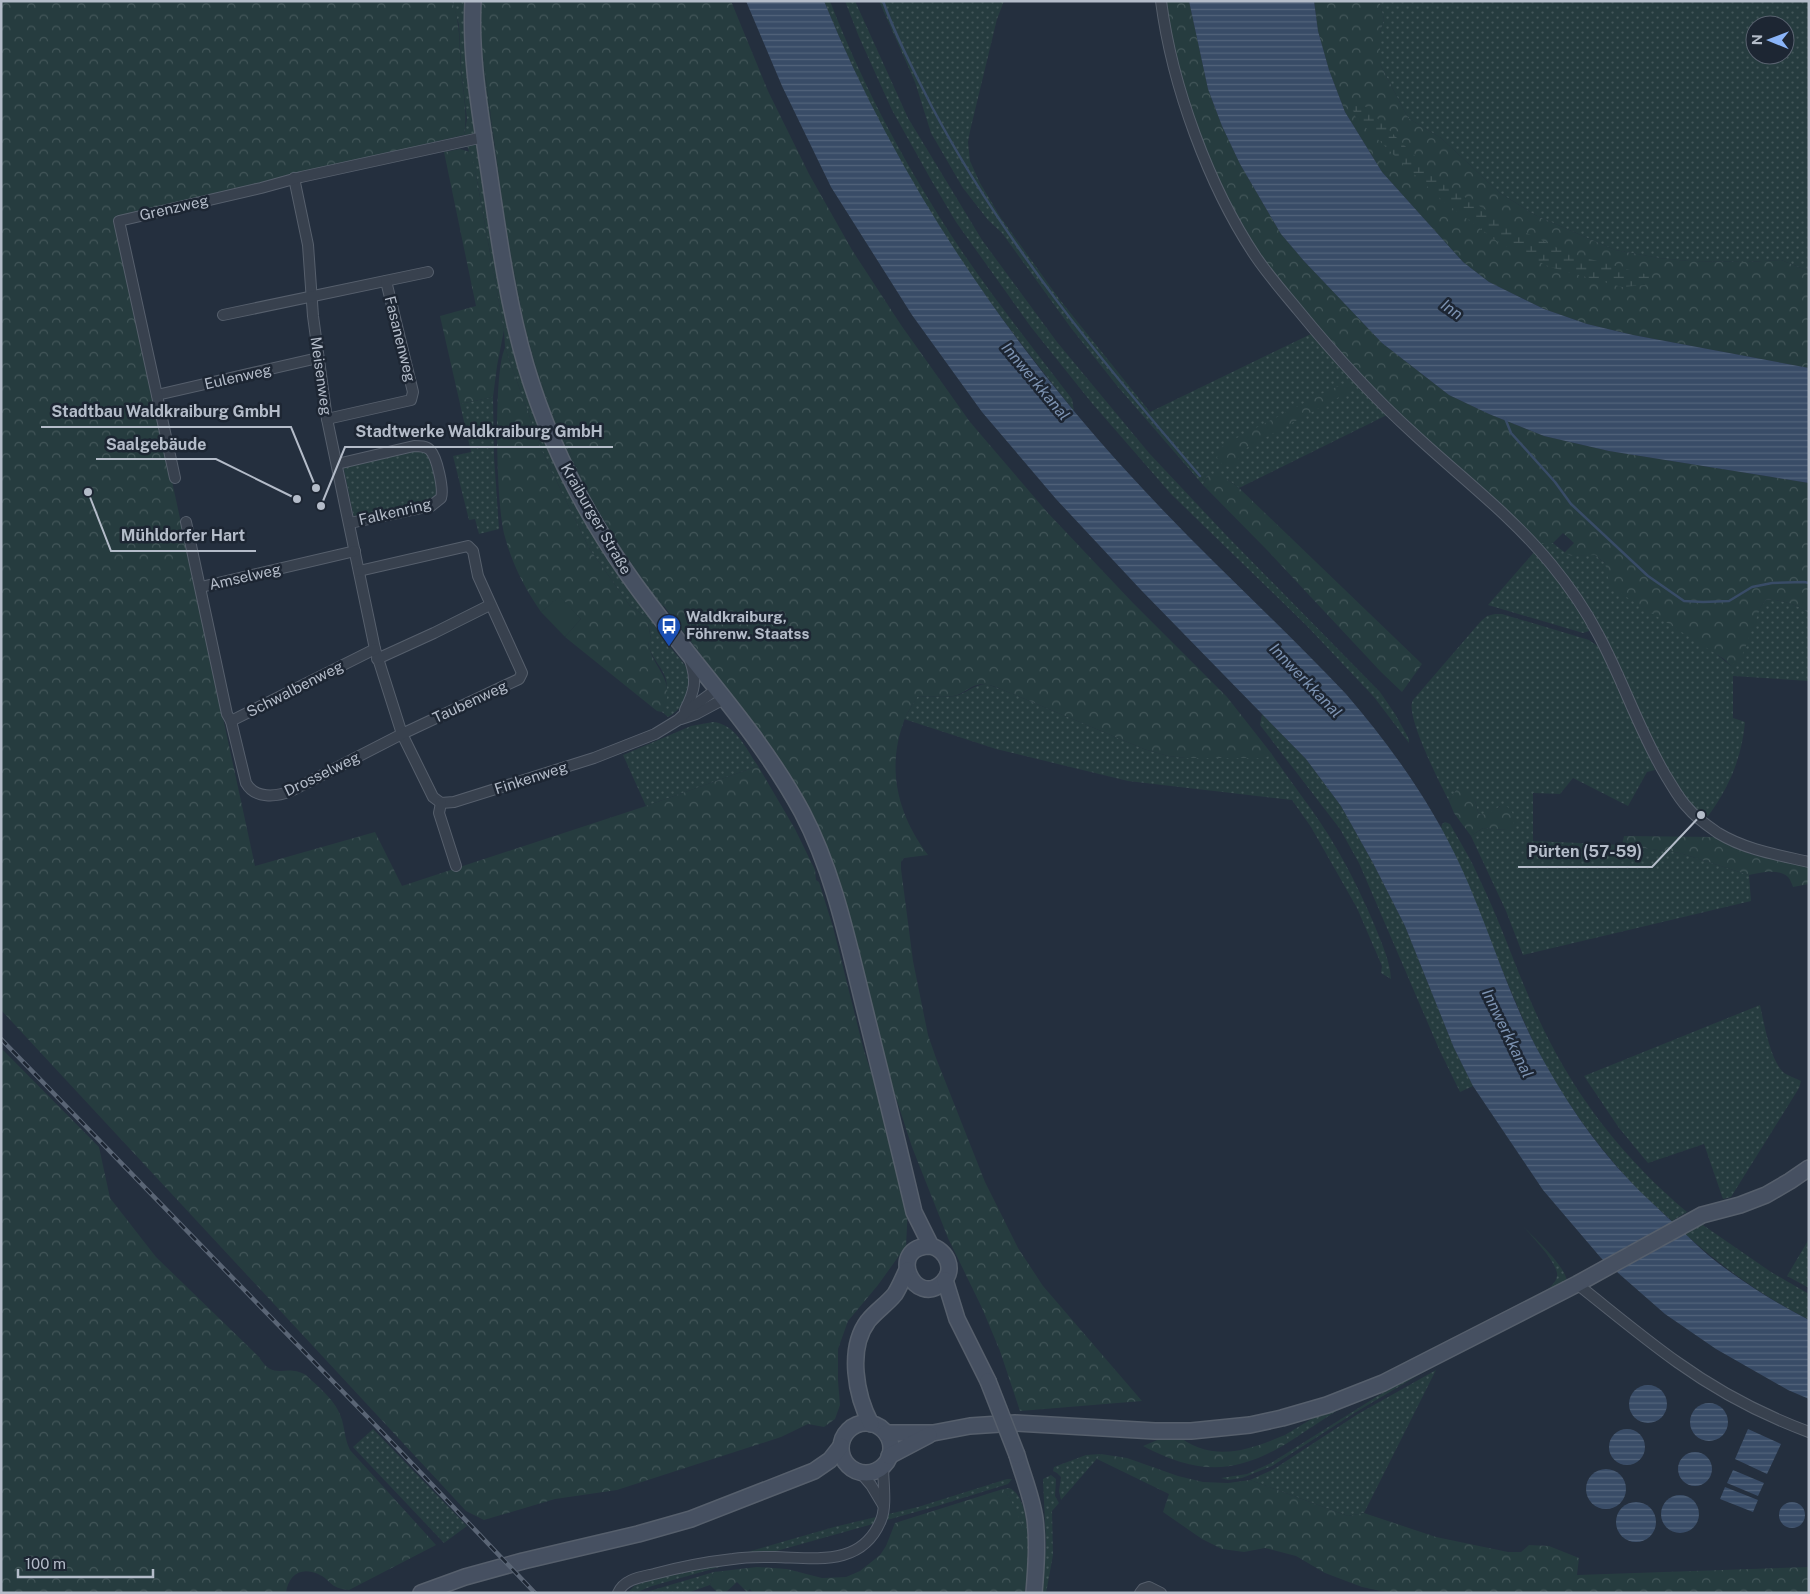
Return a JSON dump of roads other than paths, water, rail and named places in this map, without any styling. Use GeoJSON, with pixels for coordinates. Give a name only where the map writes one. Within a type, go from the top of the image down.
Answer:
{"type":"FeatureCollection","features":[{"type":"Feature","properties":{"kind":"main road","name":"Kraiburger Straße"},"geometry":{"type":"LineString","coordinates":[[473,1],[473,55],[501,252],[527,369],[546,424],[570,478],[609,546],[652,607],[770,758],[815,839],[830,879],[845,930],[914,1212]]}},
{"type":"Feature","properties":{"kind":"main road"},"geometry":{"type":"LineString","coordinates":[[886,1433],[932,1433],[970,1426],[1015,1423],[1155,1431],[1191,1431],[1250,1425],[1282,1418],[1327,1405],[1383,1383],[1582,1284],[1698,1217],[1712,1211],[1740,1205],[1766,1195],[1809,1168]]}},
{"type":"Feature","properties":{"kind":"main road"},"geometry":{"type":"LineString","coordinates":[[914,1212],[931,1246]]}},
{"type":"Feature","properties":{"kind":"main road"},"geometry":{"type":"LineString","coordinates":[[911,1254],[914,1212]]}},
{"type":"Feature","properties":{"kind":"main road"},"geometry":{"type":"LineString","coordinates":[[871,1424],[863,1409],[859,1392],[856,1355],[861,1335],[874,1314],[894,1295],[902,1283],[911,1254],[920,1247],[931,1246],[941,1250],[947,1259],[949,1270],[945,1280],[936,1287],[925,1287],[894,1295]]}},
{"type":"Feature","properties":{"kind":"main road"},"geometry":{"type":"LineString","coordinates":[[907,1270],[911,1280],[925,1287],[957,1319]]}},
{"type":"Feature","properties":{"kind":"main road"},"geometry":{"type":"LineString","coordinates":[[945,1280],[957,1319],[988,1381],[1017,1455],[1032,1502],[1036,1544],[1034,1593]]}},
{"type":"Feature","properties":{"kind":"main road"},"geometry":{"type":"LineString","coordinates":[[855,1470],[843,1458],[841,1446],[842,1440],[849,1430],[859,1392]]}},
{"type":"Feature","properties":{"kind":"main road"},"geometry":{"type":"LineString","coordinates":[[849,1430],[859,1424],[871,1424],[882,1429],[886,1433],[890,1444],[886,1461]]}},
{"type":"Feature","properties":{"kind":"main road"},"geometry":{"type":"LineString","coordinates":[[421,1593],[465,1577],[515,1563],[638,1534],[690,1518],[814,1471],[834,1467],[872,1472],[886,1461],[932,1433]]}},
{"type":"Feature","properties":{"kind":"main road"},"geometry":{"type":"LineString","coordinates":[[814,1471],[830,1460],[841,1446]]}},
{"type":"Feature","properties":{"kind":"street"},"geometry":{"type":"LineString","coordinates":[[1161,1],[1174,64],[1192,124],[1203,152],[1239,229],[1271,278],[1342,362],[1374,396],[1503,514],[1538,548],[1563,579],[1598,634],[1656,759],[1688,809],[1713,830],[1739,844],[1809,862]]}},
{"type":"Feature","properties":{"kind":"street","name":"Grenzweg"},"geometry":{"type":"LineString","coordinates":[[175,478],[119,220],[262,188],[294,178],[484,137]]}},
{"type":"Feature","properties":{"kind":"street","name":"Meisenweg"},"geometry":{"type":"LineString","coordinates":[[294,178],[308,245],[313,316],[327,419],[376,654],[402,734],[433,797],[441,803]]}},
{"type":"Feature","properties":{"kind":"street","name":"Fasanenweg"},"geometry":{"type":"LineString","coordinates":[[223,315],[428,272]]}},
{"type":"Feature","properties":{"kind":"street","name":"Fasanenweg"},"geometry":{"type":"LineString","coordinates":[[327,419],[412,400],[413,392],[386,281]]}},
{"type":"Feature","properties":{"kind":"street","name":"Eulenweg"},"geometry":{"type":"LineString","coordinates":[[157,396],[318,358]]}},
{"type":"Feature","properties":{"kind":"street","name":"Falkenring"},"geometry":{"type":"LineString","coordinates":[[337,464],[420,446],[431,450],[438,470],[443,493],[435,505],[350,523]]}},
{"type":"Feature","properties":{"kind":"street","name":"Amselweg"},"geometry":{"type":"LineString","coordinates":[[186,522],[201,587],[354,551]]}},
{"type":"Feature","properties":{"kind":"street","name":"Taubenweg"},"geometry":{"type":"LineString","coordinates":[[359,571],[468,546],[473,551],[478,576],[490,606],[522,673],[519,679],[402,734]]}},
{"type":"Feature","properties":{"kind":"street","name":"Schwalbenweg"},"geometry":{"type":"LineString","coordinates":[[201,587],[227,714],[231,721],[376,654]]}},
{"type":"Feature","properties":{"kind":"street"},"geometry":{"type":"LineString","coordinates":[[376,654],[490,606]]}},
{"type":"Feature","properties":{"kind":"street"},"geometry":{"type":"LineString","coordinates":[[680,718],[691,699],[695,678],[687,652]]}},
{"type":"Feature","properties":{"kind":"street","name":"Finkenweg"},"geometry":{"type":"LineString","coordinates":[[441,803],[454,802],[594,758],[655,734],[680,718],[696,714],[721,694]]}},
{"type":"Feature","properties":{"kind":"street","name":"Drosselweg"},"geometry":{"type":"LineString","coordinates":[[231,721],[246,783],[252,790],[268,796],[280,795],[291,791],[402,734]]}},
{"type":"Feature","properties":{"kind":"street"},"geometry":{"type":"LineString","coordinates":[[441,803],[439,813],[456,866]]}},
{"type":"Feature","properties":{"kind":"street"},"geometry":{"type":"LineString","coordinates":[[1582,1284],[1638,1333],[1689,1370],[1753,1407],[1809,1432]]}},
{"type":"Feature","properties":{"kind":"street"},"geometry":{"type":"LineString","coordinates":[[618,1593],[621,1587],[635,1578],[683,1566],[733,1559],[775,1557],[812,1559],[845,1555],[866,1543],[882,1518],[886,1461]]}},
{"type":"Feature","properties":{"kind":"street"},"geometry":{"type":"LineString","coordinates":[[855,1470],[871,1485],[883,1506]]}},
{"type":"Feature","properties":{"kind":"street"},"geometry":{"type":"LineString","coordinates":[[1143,1590],[1152,1588],[1161,1593]]}},
{"type":"Feature","properties":{"kind":"water","name":"Innwerkkanal"},"geometry":{"type":"Polygon","coordinates":[[[746,1],[824,1],[884,130],[919,191],[956,252],[1038,367],[1083,422],[1156,503],[1346,694],[1410,776],[1450,844],[1461,867],[1515,1003],[1536,1047],[1556,1083],[1590,1134],[1635,1186],[1708,1255],[1757,1290],[1809,1320],[1809,1399],[1788,1390],[1716,1349],[1665,1314],[1601,1258],[1543,1190],[1473,1086],[1454,1048],[1405,926],[1341,806],[1306,759],[1141,590],[1056,499],[982,412],[912,315],[831,187],[782,86],[746,1]]]}},
{"type":"Feature","properties":{"kind":"water","name":"Inn"},"geometry":{"type":"Polygon","coordinates":[[[1189,1],[1314,1],[1318,31],[1329,70],[1345,112],[1382,172],[1463,262],[1489,282],[1544,309],[1587,324],[1633,335],[1809,368],[1809,483],[1609,451],[1544,436],[1489,414],[1449,395],[1382,343],[1281,234],[1240,164],[1222,126],[1208,89],[1189,1]]]}},
{"type":"Feature","properties":{"kind":"water"},"geometry":{"type":"Polygon","coordinates":[[[1648,1385],[1662,1390],[1667,1404],[1662,1418],[1648,1423],[1634,1418],[1629,1404],[1634,1390],[1648,1385]]]}},
{"type":"Feature","properties":{"kind":"water"},"geometry":{"type":"Polygon","coordinates":[[[1709,1403],[1716,1404],[1722,1409],[1727,1415],[1727,1429],[1722,1435],[1716,1440],[1709,1441],[1702,1440],[1696,1435],[1691,1429],[1690,1422],[1691,1415],[1696,1409],[1702,1404],[1709,1403]]]}},
{"type":"Feature","properties":{"kind":"water"},"geometry":{"type":"Polygon","coordinates":[[[1627,1429],[1634,1430],[1640,1434],[1644,1440],[1644,1454],[1640,1460],[1634,1464],[1627,1465],[1620,1464],[1614,1460],[1610,1454],[1609,1447],[1610,1440],[1614,1434],[1620,1430],[1627,1429]]]}},
{"type":"Feature","properties":{"kind":"water"},"geometry":{"type":"Polygon","coordinates":[[[1748,1429],[1781,1444],[1767,1474],[1735,1459],[1748,1429]]]}},
{"type":"Feature","properties":{"kind":"water"},"geometry":{"type":"Polygon","coordinates":[[[1695,1452],[1702,1453],[1707,1457],[1711,1462],[1711,1476],[1707,1481],[1702,1485],[1695,1486],[1688,1485],[1683,1481],[1679,1476],[1678,1469],[1679,1462],[1683,1457],[1688,1453],[1695,1452]]]}},
{"type":"Feature","properties":{"kind":"water"},"geometry":{"type":"Polygon","coordinates":[[[1606,1469],[1620,1475],[1626,1489],[1620,1503],[1606,1509],[1592,1503],[1586,1489],[1592,1475],[1606,1469]]]}},
{"type":"Feature","properties":{"kind":"water"},"geometry":{"type":"Polygon","coordinates":[[[1733,1470],[1764,1483],[1758,1496],[1727,1483],[1733,1470]]]}},
{"type":"Feature","properties":{"kind":"water"},"geometry":{"type":"Polygon","coordinates":[[[1725,1487],[1758,1500],[1753,1512],[1720,1499],[1725,1487]]]}},
{"type":"Feature","properties":{"kind":"water"},"geometry":{"type":"Polygon","coordinates":[[[1680,1495],[1694,1500],[1699,1514],[1694,1528],[1680,1533],[1666,1528],[1661,1514],[1666,1500],[1680,1495]]]}},
{"type":"Feature","properties":{"kind":"water"},"geometry":{"type":"Polygon","coordinates":[[[1636,1502],[1650,1508],[1656,1522],[1650,1536],[1636,1542],[1622,1536],[1616,1522],[1622,1508],[1636,1502]]]}},
{"type":"Feature","properties":{"kind":"water"},"geometry":{"type":"Polygon","coordinates":[[[1792,1502],[1801,1506],[1805,1515],[1801,1524],[1792,1528],[1783,1524],[1779,1515],[1783,1506],[1792,1502]]]}},
{"type":"Feature","properties":{"kind":"waterway"},"geometry":{"type":"LineString","coordinates":[[883,1],[900,42],[932,107],[990,206],[1022,253],[1091,345],[1200,476]]}},
{"type":"Feature","properties":{"kind":"waterway"},"geometry":{"type":"LineString","coordinates":[[1505,418],[1511,433],[1555,482],[1571,504],[1648,576],[1684,601],[1729,601],[1752,587],[1772,583],[1809,583]]}},
{"type":"Feature","properties":{"kind":"railway"},"geometry":{"type":"LineString","coordinates":[[1,1039],[382,1432],[535,1593]]}},
{"type":"Feature","properties":{"kind":"place","name":"Stadtbau Waldkraiburg GmbH"},"geometry":{"type":"Point","coordinates":[316,488]}},
{"type":"Feature","properties":{"kind":"place","name":"Mühldorfer Hart"},"geometry":{"type":"Point","coordinates":[88,492]}},
{"type":"Feature","properties":{"kind":"place","name":"Saalgebäude"},"geometry":{"type":"Point","coordinates":[297,499]}},
{"type":"Feature","properties":{"kind":"place","name":"Stadtwerke Waldkraiburg GmbH"},"geometry":{"type":"Point","coordinates":[321,506]}},
{"type":"Feature","properties":{"kind":"place","name":"Waldkraiburg, Föhrenw. Staatss"},"geometry":{"type":"Point","coordinates":[669,647]}},
{"type":"Feature","properties":{"kind":"place","name":"Pürten (57-59)"},"geometry":{"type":"Point","coordinates":[1701,815]}}]}
